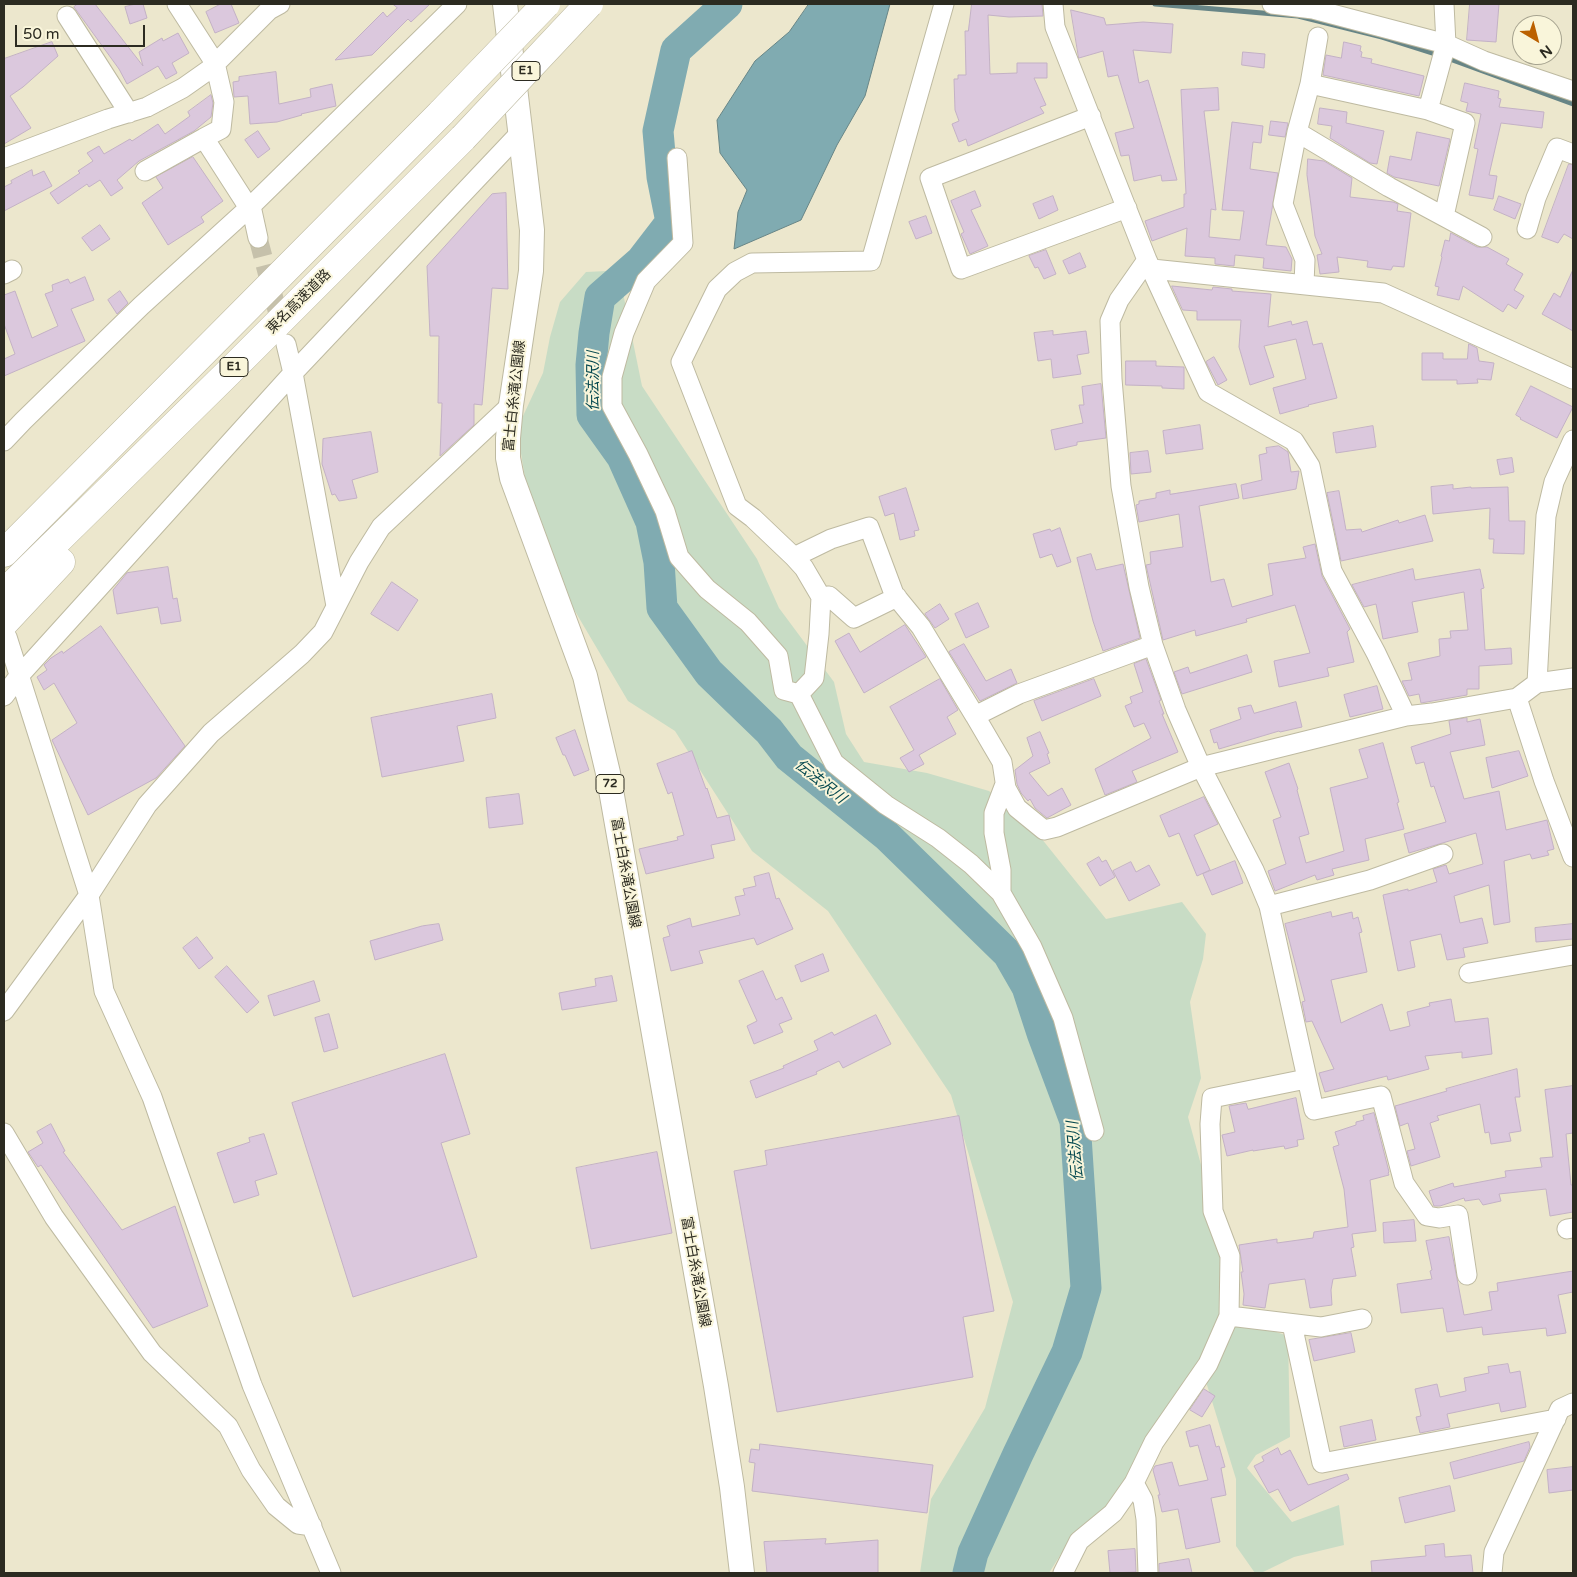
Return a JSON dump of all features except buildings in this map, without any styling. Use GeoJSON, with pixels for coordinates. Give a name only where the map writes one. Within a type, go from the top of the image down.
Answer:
{"type":"FeatureCollection","features":[{"type":"Feature","properties":{"kind":"highway","name":"E1"},"geometry":{"type":"LineString","coordinates":[[4,553],[265,292],[546,4]]}},
{"type":"Feature","properties":{"kind":"highway","name":"東名高速道路"},"geometry":{"type":"LineString","coordinates":[[4,593],[233,368],[462,138],[589,4]]}},
{"type":"Feature","properties":{"kind":"highway"},"geometry":{"type":"LineString","coordinates":[[4,530],[123,415],[265,292]]}},
{"type":"Feature","properties":{"kind":"highway"},"geometry":{"type":"LineString","coordinates":[[5,630],[233,368]]}},
{"type":"Feature","properties":{"kind":"main road","name":"富士白糸滝公園線"},"geometry":{"type":"LineString","coordinates":[[505,4],[532,230],[531,271],[511,405],[508,458],[512,478],[585,676],[608,773],[716,1386],[732,1487],[742,1573]]}},
{"type":"Feature","properties":{"kind":"street"},"geometry":{"type":"LineString","coordinates":[[144,171],[221,130],[224,102],[215,63],[177,4]]}},
{"type":"Feature","properties":{"kind":"street"},"geometry":{"type":"LineString","coordinates":[[4,158],[147,107],[183,88],[215,63],[269,10],[280,4]]}},
{"type":"Feature","properties":{"kind":"street"},"geometry":{"type":"LineString","coordinates":[[4,441],[141,306],[250,207],[457,4]]}},
{"type":"Feature","properties":{"kind":"street"},"geometry":{"type":"LineString","coordinates":[[800,694],[814,678],[821,597],[804,568],[794,557],[753,518],[737,506],[681,362],[717,289],[735,272],[752,263],[871,261],[944,4]]}},
{"type":"Feature","properties":{"kind":"street"},"geometry":{"type":"LineString","coordinates":[[1053,4],[1055,27],[1149,265],[1208,392],[1294,442],[1310,466],[1332,571],[1376,653],[1406,716]]}},
{"type":"Feature","properties":{"kind":"street"},"geometry":{"type":"LineString","coordinates":[[1272,4],[1313,9],[1446,44],[1484,62],[1573,91]]}},
{"type":"Feature","properties":{"kind":"street"},"geometry":{"type":"LineString","coordinates":[[1428,110],[1446,44],[1444,4]]}},
{"type":"Feature","properties":{"kind":"street"},"geometry":{"type":"LineString","coordinates":[[67,16],[129,113]]}},
{"type":"Feature","properties":{"kind":"street"},"geometry":{"type":"LineString","coordinates":[[1304,284],[1305,260],[1283,204],[1297,132],[1310,84],[1318,37]]}},
{"type":"Feature","properties":{"kind":"street"},"geometry":{"type":"LineString","coordinates":[[1310,84],[1428,110],[1465,124],[1444,216]]}},
{"type":"Feature","properties":{"kind":"street"},"geometry":{"type":"LineString","coordinates":[[1091,116],[930,178],[961,269],[1127,208]]}},
{"type":"Feature","properties":{"kind":"street"},"geometry":{"type":"LineString","coordinates":[[4,696],[19,676],[293,373],[521,132]]}},
{"type":"Feature","properties":{"kind":"street"},"geometry":{"type":"LineString","coordinates":[[1297,132],[1389,187],[1482,237]]}},
{"type":"Feature","properties":{"kind":"street"},"geometry":{"type":"LineString","coordinates":[[204,138],[250,207],[258,238]]}},
{"type":"Feature","properties":{"kind":"street"},"geometry":{"type":"LineString","coordinates":[[1527,230],[1536,198],[1557,148],[1573,154]]}},
{"type":"Feature","properties":{"kind":"street"},"geometry":{"type":"LineString","coordinates":[[677,158],[683,243],[646,281],[621,342],[612,377],[612,406],[638,454],[665,511],[679,557],[707,589],[748,622],[778,656],[784,690],[800,694],[834,763],[886,806],[938,838],[971,864],[1001,894],[1032,947],[1063,1018],[1094,1131]]}},
{"type":"Feature","properties":{"kind":"street"},"geometry":{"type":"LineString","coordinates":[[1149,265],[1383,293],[1573,379]]}},
{"type":"Feature","properties":{"kind":"street"},"geometry":{"type":"LineString","coordinates":[[1149,265],[1119,300],[1110,322],[1112,379],[1121,486],[1139,587],[1153,645],[1176,710],[1201,767],[1254,870],[1269,906],[1314,1110],[1381,1096],[1404,1183],[1427,1216],[1439,1218],[1458,1215],[1468,1275]]}},
{"type":"Feature","properties":{"kind":"street"},"geometry":{"type":"LineString","coordinates":[[286,344],[336,606]]}},
{"type":"Feature","properties":{"kind":"street"},"geometry":{"type":"LineString","coordinates":[[4,1011],[89,895],[147,805],[211,733],[323,632],[359,562],[381,527],[511,405]]}},
{"type":"Feature","properties":{"kind":"street"},"geometry":{"type":"LineString","coordinates":[[1537,683],[1546,516],[1554,482],[1573,440]]}},
{"type":"Feature","properties":{"kind":"street"},"geometry":{"type":"LineString","coordinates":[[794,557],[831,539],[869,527],[894,594],[921,628],[1002,762],[1005,784],[1017,808],[1044,830],[1057,827],[1201,767],[1406,716],[1516,698],[1537,683],[1573,678]]}},
{"type":"Feature","properties":{"kind":"street"},"geometry":{"type":"LineString","coordinates":[[821,597],[828,596],[854,618],[897,597]]}},
{"type":"Feature","properties":{"kind":"street"},"geometry":{"type":"LineString","coordinates":[[5,630],[89,895],[104,991],[152,1097],[252,1385],[330,1573]]}},
{"type":"Feature","properties":{"kind":"street"},"geometry":{"type":"LineString","coordinates":[[975,716],[1019,694],[1153,645]]}},
{"type":"Feature","properties":{"kind":"street"},"geometry":{"type":"LineString","coordinates":[[1516,698],[1544,781],[1573,857]]}},
{"type":"Feature","properties":{"kind":"street"},"geometry":{"type":"LineString","coordinates":[[1001,894],[1001,870],[994,833],[994,813],[1005,784]]}},
{"type":"Feature","properties":{"kind":"street"},"geometry":{"type":"LineString","coordinates":[[1269,906],[1370,880],[1443,854]]}},
{"type":"Feature","properties":{"kind":"street"},"geometry":{"type":"LineString","coordinates":[[1469,973],[1573,955]]}},
{"type":"Feature","properties":{"kind":"street"},"geometry":{"type":"LineString","coordinates":[[1063,1573],[1079,1540],[1113,1513],[1134,1483],[1154,1442],[1208,1364],[1229,1316],[1230,1256],[1213,1211],[1210,1124],[1212,1098],[1306,1079]]}},
{"type":"Feature","properties":{"kind":"street"},"geometry":{"type":"LineString","coordinates":[[4,1133],[54,1217],[152,1353],[228,1426],[252,1470],[276,1506],[298,1524],[312,1526]]}},
{"type":"Feature","properties":{"kind":"street"},"geometry":{"type":"LineString","coordinates":[[1229,1316],[1321,1328],[1362,1319]]}},
{"type":"Feature","properties":{"kind":"street"},"geometry":{"type":"LineString","coordinates":[[1292,1324],[1322,1464],[1556,1419]]}},
{"type":"Feature","properties":{"kind":"street"},"geometry":{"type":"LineString","coordinates":[[1492,1573],[1494,1552],[1560,1409],[1573,1403]]}},
{"type":"Feature","properties":{"kind":"street"},"geometry":{"type":"LineString","coordinates":[[1134,1483],[1143,1500],[1148,1573]]}},
{"type":"Feature","properties":{"kind":"green space"},"geometry":{"type":"Polygon","coordinates":[[[607,271],[623,293],[642,386],[757,559],[779,608],[834,682],[846,734],[864,762],[927,773],[989,791],[1029,823],[1106,919],[1182,902],[1206,934],[1203,959],[1190,1002],[1201,1078],[1188,1117],[1228,1264],[1229,1316],[1288,1336],[1290,1437],[1256,1455],[1247,1468],[1292,1522],[1339,1505],[1344,1545],[1294,1557],[1261,1573],[1255,1573],[1236,1546],[1236,1479],[1203,1372],[1121,1502],[1061,1554],[1049,1573],[920,1573],[931,1499],[985,1408],[1013,1302],[951,1095],[828,911],[752,851],[675,731],[628,701],[536,545],[517,429],[543,373],[550,337],[560,302],[586,272],[607,271]]]}},
{"type":"Feature","properties":{"kind":"water"},"geometry":{"type":"Polygon","coordinates":[[[809,4],[890,4],[865,96],[837,145],[801,220],[734,249],[738,212],[747,190],[720,153],[717,120],[755,61],[789,32],[809,4]]]}},
{"type":"Feature","properties":{"kind":"waterway","name":"伝法沢川"},"geometry":{"type":"LineString","coordinates":[[727,4],[676,50],[658,131],[662,177],[671,222],[641,261],[600,297],[591,365],[592,415],[622,457],[651,522],[659,562],[662,608],[709,673],[769,731],[789,757],[887,836],[1008,954],[1027,987],[1075,1121],[1086,1288],[1067,1352],[973,1553],[968,1573]]}},
{"type":"Feature","properties":{"kind":"waterway"},"geometry":{"type":"LineString","coordinates":[[1155,4],[1298,16],[1382,37],[1439,55]]}},
{"type":"Feature","properties":{"kind":"waterway"},"geometry":{"type":"LineString","coordinates":[[1447,58],[1573,104]]}},
{"type":"Feature","properties":{"kind":"tunnel"},"geometry":{"type":"LineString","coordinates":[[258,238],[282,329]]}}]}
